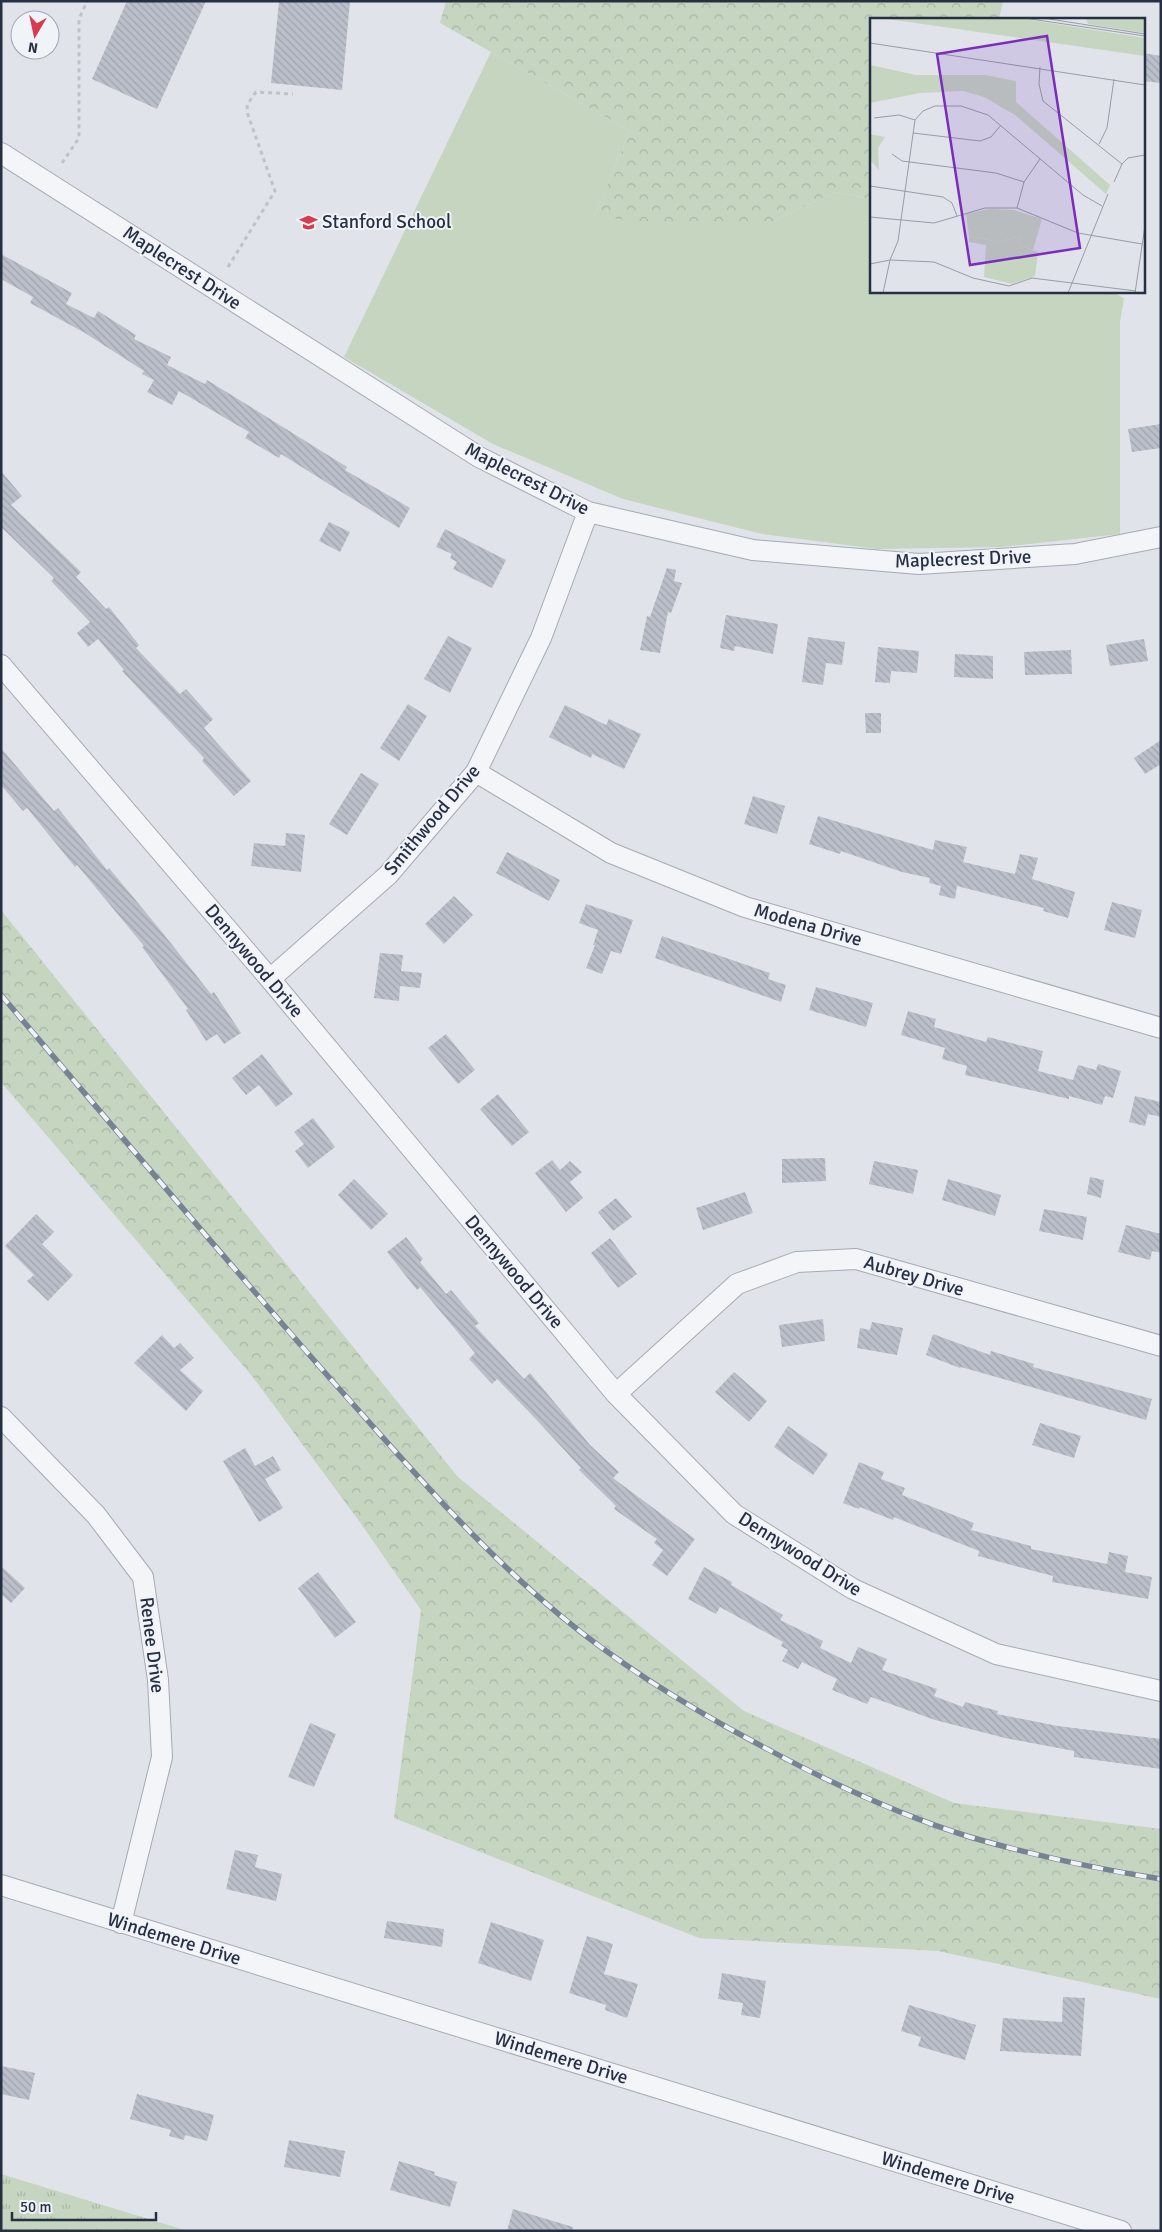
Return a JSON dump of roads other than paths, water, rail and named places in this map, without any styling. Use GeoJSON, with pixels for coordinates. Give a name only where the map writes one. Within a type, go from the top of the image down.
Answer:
{"type":"FeatureCollection","features":[{"type":"Feature","properties":{"kind":"street","name":"Maplecrest Drive"},"geometry":{"type":"LineString","coordinates":[[1,152],[479,458],[588,512],[753,550],[920,564],[1074,554],[1161,537]]}},
{"type":"Feature","properties":{"kind":"street","name":"Smithwood Drive"},"geometry":{"type":"LineString","coordinates":[[270,979],[388,875],[476,772],[541,638],[588,512]]}},
{"type":"Feature","properties":{"kind":"street","name":"Dennywood Drive"},"geometry":{"type":"LineString","coordinates":[[1,665],[270,979],[616,1394],[734,1514],[853,1589],[996,1654],[1161,1691]]}},
{"type":"Feature","properties":{"kind":"street","name":"Modena Drive"},"geometry":{"type":"LineString","coordinates":[[476,772],[611,853],[745,907],[1161,1028]]}},
{"type":"Feature","properties":{"kind":"street","name":"Aubrey Drive"},"geometry":{"type":"LineString","coordinates":[[616,1394],[737,1284],[797,1262],[856,1259],[1161,1346]]}},
{"type":"Feature","properties":{"kind":"street","name":"Renee Drive"},"geometry":{"type":"LineString","coordinates":[[1,1417],[96,1515],[143,1577],[158,1680],[162,1757],[121,1923]]}},
{"type":"Feature","properties":{"kind":"street","name":"Windemere Drive"},"geometry":{"type":"LineString","coordinates":[[1,1885],[1121,2231]]}},
{"type":"Feature","properties":{"kind":"railway"},"geometry":{"type":"LineString","coordinates":[[1,995],[251,1288],[416,1474],[500,1562],[530,1590],[607,1652],[705,1715],[808,1770],[888,1807],[942,1828],[993,1844],[1065,1861],[1161,1879]]}},
{"type":"Feature","properties":{"kind":"place","name":"Stanford School"},"geometry":{"type":"Point","coordinates":[308,222]}}]}
